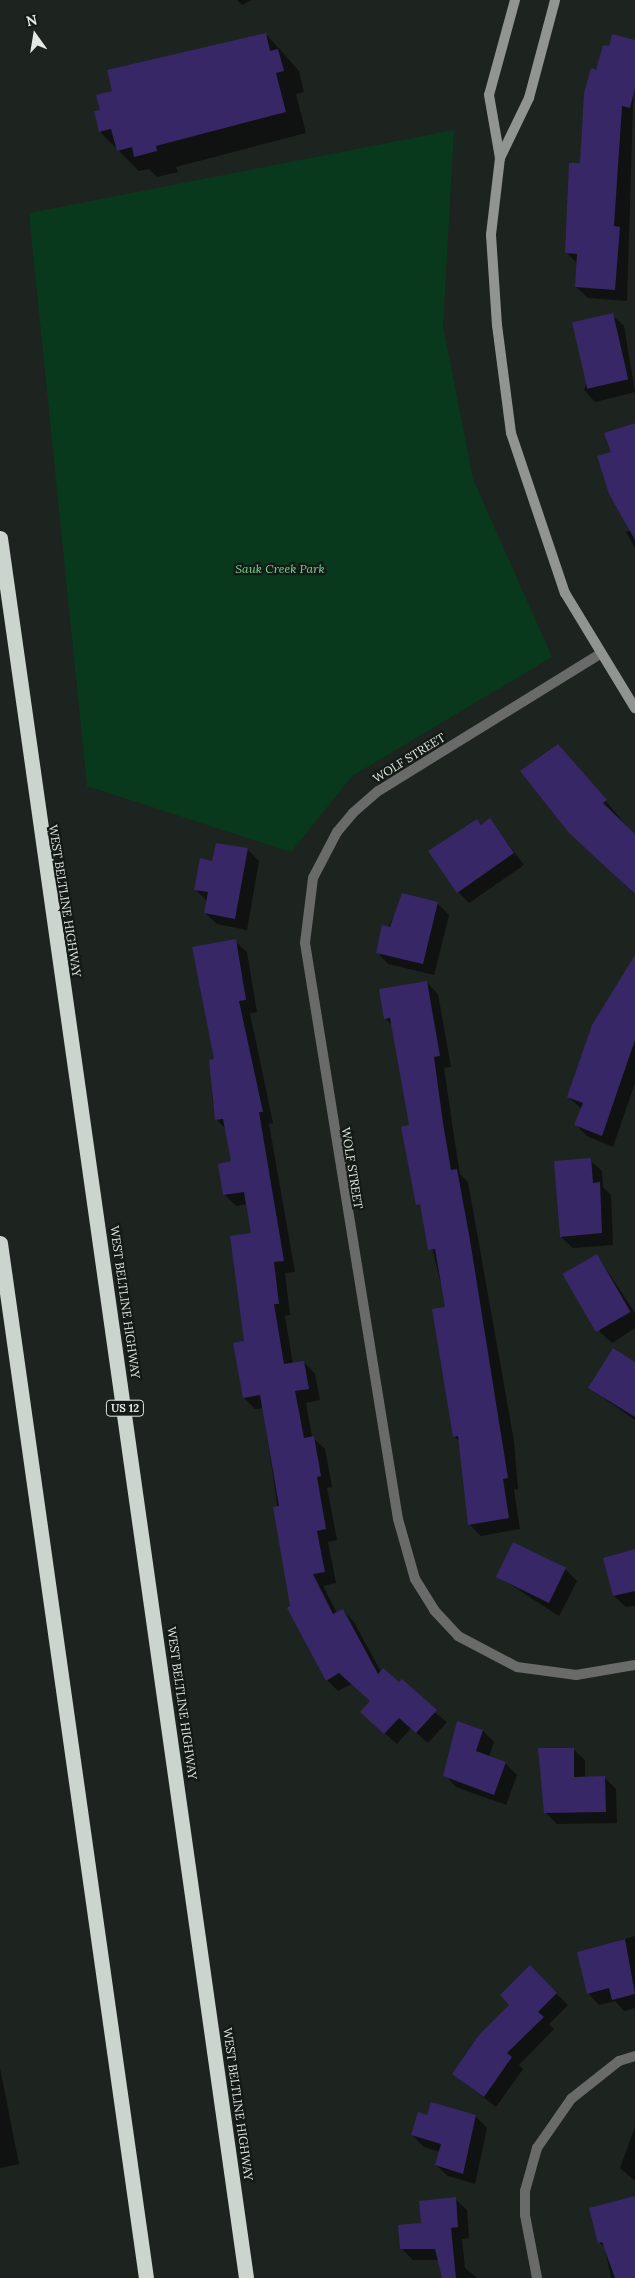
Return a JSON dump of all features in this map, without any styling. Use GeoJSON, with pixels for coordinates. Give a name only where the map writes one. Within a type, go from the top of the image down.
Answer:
{"type":"FeatureCollection","features":[{"type":"Feature","properties":{"kind":"highway","name":"WEST BELTLINE HIGHWAY"},"geometry":{"type":"LineString","coordinates":[[0,538],[246,2278]]}},
{"type":"Feature","properties":{"kind":"highway"},"geometry":{"type":"LineString","coordinates":[[0,1243],[146,2278]]}},
{"type":"Feature","properties":{"kind":"street"},"geometry":{"type":"LineString","coordinates":[[515,0],[489,95],[500,158],[492,235],[497,325],[511,433],[565,593],[600,654],[635,708]]}},
{"type":"Feature","properties":{"kind":"street"},"geometry":{"type":"LineString","coordinates":[[500,158],[528,98],[555,0]]}},
{"type":"Feature","properties":{"kind":"street","name":"WOLF STREET"},"geometry":{"type":"LineString","coordinates":[[600,654],[378,791],[353,813],[337,832],[313,878],[305,943],[398,1519],[415,1579],[434,1610],[458,1636],[488,1655],[551,1673],[576,1675],[631,1666]]}},
{"type":"Feature","properties":{"kind":"street"},"geometry":{"type":"LineString","coordinates":[[537,2278],[525,2207],[537,2148],[571,2099],[618,2061],[635,2056]]}},
{"type":"Feature","properties":{"kind":"green space","name":"Sauk Creek Park"},"geometry":{"type":"Polygon","coordinates":[[[454,130],[443,326],[473,479],[552,657],[352,776],[291,852],[87,786],[29,213],[454,130]]]}},
{"type":"Feature","properties":{"kind":"building"},"geometry":{"type":"Polygon","coordinates":[[[266,33],[270,51],[278,49],[284,71],[276,73],[286,112],[156,146],[157,151],[134,157],[132,147],[117,151],[111,129],[99,132],[94,111],[100,110],[96,95],[112,91],[107,70],[266,33]]]}},
{"type":"Feature","properties":{"kind":"building"},"geometry":{"type":"Polygon","coordinates":[[[612,34],[635,40],[635,88],[630,108],[622,106],[614,226],[620,227],[615,290],[575,287],[577,254],[565,253],[569,163],[580,163],[584,93],[591,68],[596,70],[603,45],[609,46],[612,34]]]}},
{"type":"Feature","properties":{"kind":"building"},"geometry":{"type":"Polygon","coordinates":[[[613,313],[628,379],[587,389],[572,322],[613,313]]]}},
{"type":"Feature","properties":{"kind":"building"},"geometry":{"type":"Polygon","coordinates":[[[635,423],[635,540],[609,494],[597,456],[611,452],[604,433],[635,423]]]}},
{"type":"Feature","properties":{"kind":"building"},"geometry":{"type":"Polygon","coordinates":[[[558,744],[607,800],[603,803],[635,834],[635,894],[569,833],[520,771],[558,744]]]}},
{"type":"Feature","properties":{"kind":"building"},"geometry":{"type":"Polygon","coordinates":[[[490,818],[514,853],[457,893],[428,851],[477,819],[481,825],[490,818]]]}},
{"type":"Feature","properties":{"kind":"building"},"geometry":{"type":"Polygon","coordinates":[[[216,843],[248,848],[235,919],[204,913],[208,892],[194,890],[200,858],[212,861],[216,843]]]}},
{"type":"Feature","properties":{"kind":"building"},"geometry":{"type":"Polygon","coordinates":[[[402,893],[438,902],[423,964],[376,953],[382,925],[390,927],[402,893]]]}},
{"type":"Feature","properties":{"kind":"building"},"geometry":{"type":"Polygon","coordinates":[[[236,939],[246,1000],[239,1001],[263,1112],[259,1112],[284,1261],[274,1262],[279,1304],[274,1304],[284,1364],[304,1361],[309,1389],[295,1391],[304,1438],[314,1436],[321,1476],[317,1477],[326,1529],[317,1531],[325,1572],[313,1574],[333,1614],[343,1609],[378,1674],[383,1668],[399,1682],[402,1679],[437,1710],[416,1733],[399,1718],[384,1734],[360,1712],[370,1701],[339,1673],[326,1681],[287,1608],[290,1606],[273,1507],[279,1506],[260,1395],[243,1398],[233,1343],[244,1341],[230,1236],[251,1233],[244,1192],[223,1195],[218,1164],[231,1161],[223,1119],[215,1120],[209,1060],[214,1059],[192,947],[236,939]]]}},
{"type":"Feature","properties":{"kind":"building"},"geometry":{"type":"Polygon","coordinates":[[[635,955],[635,1040],[602,1136],[574,1125],[583,1103],[567,1097],[592,1025],[635,955]]]}},
{"type":"Feature","properties":{"kind":"building"},"geometry":{"type":"Polygon","coordinates":[[[427,981],[440,1056],[434,1057],[443,1123],[451,1170],[457,1169],[470,1240],[508,1478],[503,1479],[509,1518],[468,1525],[458,1436],[453,1437],[432,1309],[445,1307],[435,1249],[428,1250],[420,1204],[416,1205],[401,1127],[409,1125],[390,1018],[384,1019],[379,989],[427,981]]]}},
{"type":"Feature","properties":{"kind":"building"},"geometry":{"type":"Polygon","coordinates":[[[591,1158],[593,1183],[600,1182],[602,1233],[560,1237],[554,1161],[591,1158]]]}},
{"type":"Feature","properties":{"kind":"building"},"geometry":{"type":"Polygon","coordinates":[[[597,1254],[630,1312],[596,1332],[562,1274],[597,1254]]]}},
{"type":"Feature","properties":{"kind":"building"},"geometry":{"type":"Polygon","coordinates":[[[613,1348],[635,1362],[635,1417],[588,1388],[613,1348]]]}},
{"type":"Feature","properties":{"kind":"building"},"geometry":{"type":"Polygon","coordinates":[[[513,1542],[566,1568],[549,1603],[496,1577],[513,1542]]]}},
{"type":"Feature","properties":{"kind":"building"},"geometry":{"type":"Polygon","coordinates":[[[635,1549],[635,1591],[613,1596],[603,1558],[635,1549]]]}},
{"type":"Feature","properties":{"kind":"building"},"geometry":{"type":"Polygon","coordinates":[[[457,1721],[483,1730],[476,1751],[506,1762],[494,1795],[443,1776],[457,1721]]]}},
{"type":"Feature","properties":{"kind":"building"},"geometry":{"type":"Polygon","coordinates":[[[538,1748],[574,1748],[574,1777],[605,1776],[606,1812],[544,1813],[538,1748]]]}},
{"type":"Feature","properties":{"kind":"building"},"geometry":{"type":"Polygon","coordinates":[[[625,1939],[635,1994],[612,2000],[609,1988],[587,1994],[577,1952],[625,1939]]]}},
{"type":"Feature","properties":{"kind":"building"},"geometry":{"type":"Polygon","coordinates":[[[530,1965],[557,1993],[538,2012],[544,2017],[507,2053],[512,2057],[484,2097],[452,2074],[479,2035],[509,2005],[500,1995],[530,1965]]]}},
{"type":"Feature","properties":{"kind":"building"},"geometry":{"type":"Polygon","coordinates":[[[431,2102],[476,2115],[463,2174],[435,2165],[441,2144],[411,2135],[418,2112],[427,2115],[431,2102]]]}},
{"type":"Feature","properties":{"kind":"building"},"geometry":{"type":"Polygon","coordinates":[[[635,2196],[635,2278],[615,2278],[602,2242],[598,2243],[589,2208],[635,2196]]]}},
{"type":"Feature","properties":{"kind":"building"},"geometry":{"type":"Polygon","coordinates":[[[456,2197],[458,2227],[451,2228],[456,2278],[442,2278],[435,2249],[400,2249],[398,2225],[421,2223],[419,2201],[456,2197]]]}}]}
